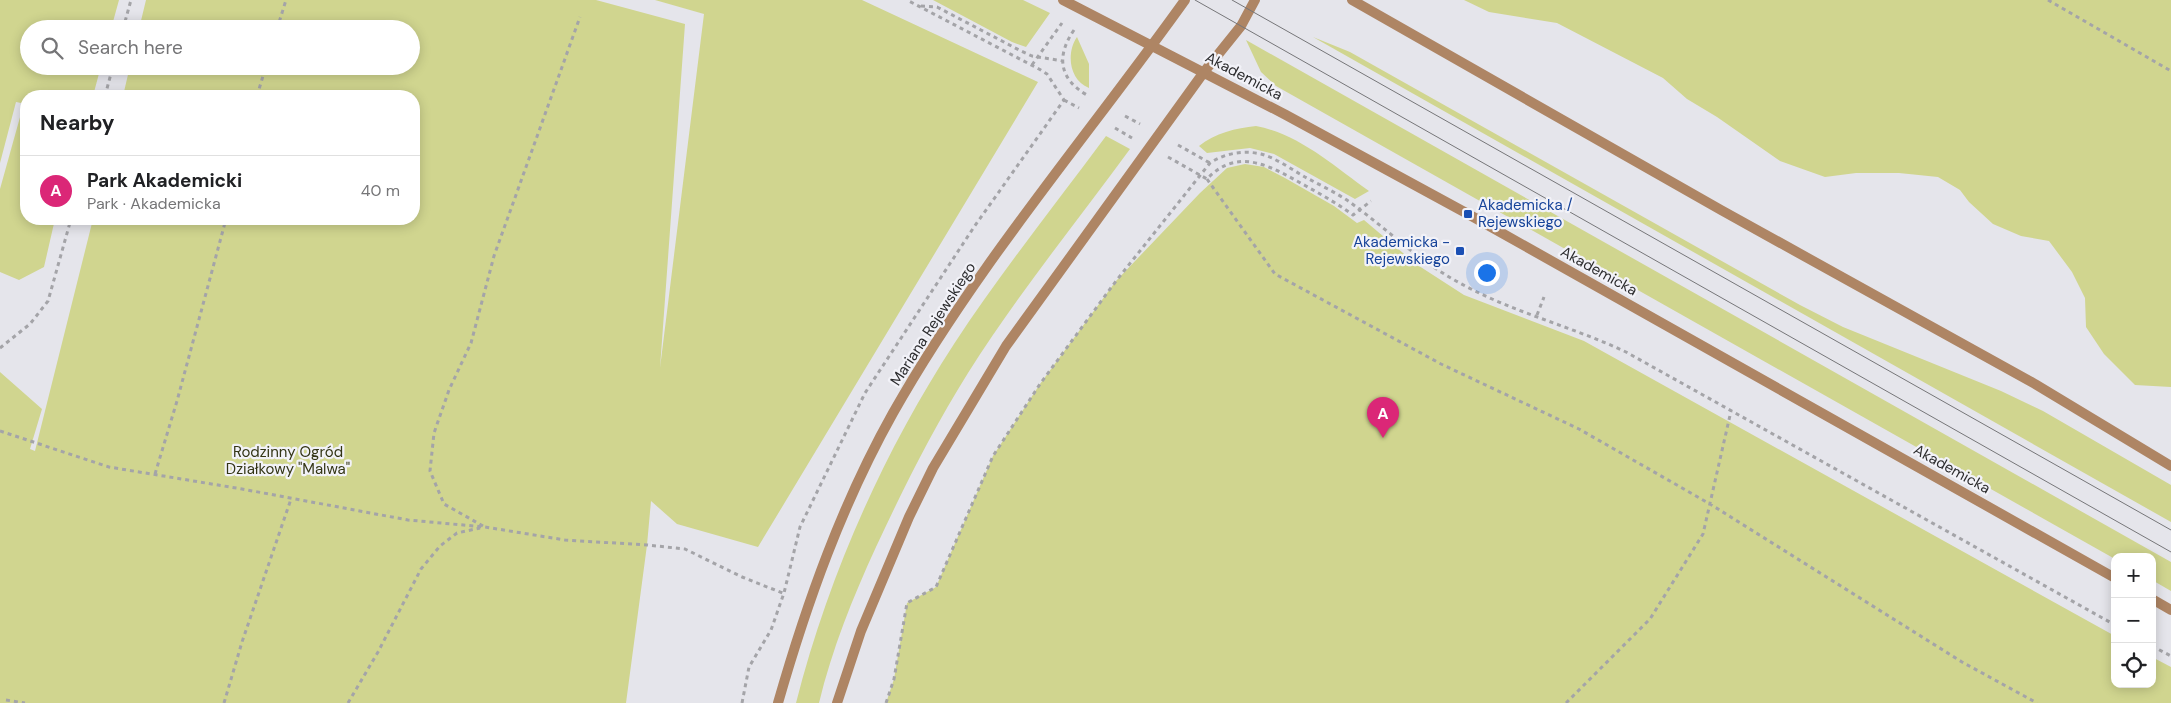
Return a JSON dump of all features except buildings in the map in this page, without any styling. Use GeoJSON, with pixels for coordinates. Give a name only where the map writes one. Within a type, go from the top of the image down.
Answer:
{"type":"FeatureCollection","features":[{"type":"Feature","properties":{"kind":"street","name":"Akademicka"},"geometry":{"type":"LineString","coordinates":[[1063,0],[1204,72],[1468,214],[2111,576]]}},
{"type":"Feature","properties":{"kind":"street","name":"Mariana Rejewskiego"},"geometry":{"type":"LineString","coordinates":[[778,703],[809,601],[831,543],[854,491],[892,415],[921,365],[970,292],[1185,0]]}},
{"type":"Feature","properties":{"kind":"street"},"geometry":{"type":"LineString","coordinates":[[837,703],[861,631],[882,578],[933,468],[1006,346],[1204,72],[1241,26],[1255,0]]}},
{"type":"Feature","properties":{"kind":"street"},"geometry":{"type":"LineString","coordinates":[[1352,0],[1721,210],[2035,384],[2171,466]]}},
{"type":"Feature","properties":{"kind":"street"},"geometry":{"type":"LineString","coordinates":[[2156,601],[2171,610]]}},
{"type":"Feature","properties":{"kind":"path"},"geometry":{"type":"LineString","coordinates":[[125,20],[131,0]]}},
{"type":"Feature","properties":{"kind":"path"},"geometry":{"type":"LineString","coordinates":[[280,20],[286,0]]}},
{"type":"Feature","properties":{"kind":"path"},"geometry":{"type":"LineString","coordinates":[[907,0],[1032,65],[1047,74],[1064,100],[1208,179],[1275,274],[1441,364],[1579,429],[1710,504],[1962,662],[2037,703]]}},
{"type":"Feature","properties":{"kind":"path"},"geometry":{"type":"LineString","coordinates":[[2048,0],[2171,71]]}},
{"type":"Feature","properties":{"kind":"path"},"geometry":{"type":"LineString","coordinates":[[1032,65],[1074,4]]}},
{"type":"Feature","properties":{"kind":"path"},"geometry":{"type":"LineString","coordinates":[[921,6],[936,7],[1021,51],[1038,57],[1062,61],[1063,69],[1074,86],[1210,163]]}},
{"type":"Feature","properties":{"kind":"path"},"geometry":{"type":"LineString","coordinates":[[485,527],[444,504],[430,471],[434,433],[449,390],[471,343],[494,256],[580,17]]}},
{"type":"Feature","properties":{"kind":"path"},"geometry":{"type":"LineString","coordinates":[[107,90],[111,75]]}},
{"type":"Feature","properties":{"kind":"path"},"geometry":{"type":"LineString","coordinates":[[259,90],[263,75]]}},
{"type":"Feature","properties":{"kind":"path"},"geometry":{"type":"LineString","coordinates":[[742,703],[749,667],[771,630],[784,593],[800,527],[865,393],[974,227],[1064,100]]}},
{"type":"Feature","properties":{"kind":"path"},"geometry":{"type":"LineString","coordinates":[[886,703],[894,679],[907,603],[936,587],[993,456],[1040,384],[1104,297],[1210,163],[1218,158],[1235,153],[1249,152],[1262,154],[1342,198],[1456,282],[1502,304],[1537,315],[1626,352],[2111,623]]}},
{"type":"Feature","properties":{"kind":"path"},"geometry":{"type":"LineString","coordinates":[[1208,179],[1222,166],[1234,162],[1248,161],[1263,164],[1338,204],[1352,215],[1371,200]]}},
{"type":"Feature","properties":{"kind":"path"},"geometry":{"type":"LineString","coordinates":[[0,348],[30,324],[48,301],[69,225]]}},
{"type":"Feature","properties":{"kind":"path"},"geometry":{"type":"LineString","coordinates":[[154,474],[177,401],[224,225]]}},
{"type":"Feature","properties":{"kind":"path"},"geometry":{"type":"LineString","coordinates":[[1537,315],[1544,297]]}},
{"type":"Feature","properties":{"kind":"path"},"geometry":{"type":"LineString","coordinates":[[1566,703],[1650,619],[1702,534],[1731,411]]}},
{"type":"Feature","properties":{"kind":"path"},"geometry":{"type":"LineString","coordinates":[[0,431],[109,467],[408,520],[485,527],[565,540],[648,544],[685,549],[742,577],[809,601]]}},
{"type":"Feature","properties":{"kind":"path"},"geometry":{"type":"LineString","coordinates":[[224,703],[245,633],[291,499]]}},
{"type":"Feature","properties":{"kind":"path"},"geometry":{"type":"LineString","coordinates":[[348,703],[378,652],[421,569],[440,546],[457,533],[485,527]]}},
{"type":"Feature","properties":{"kind":"path"},"geometry":{"type":"LineString","coordinates":[[2156,648],[2171,656]]}},
{"type":"Feature","properties":{"kind":"path"},"geometry":{"type":"LineString","coordinates":[[6,700],[26,703]]}},
{"type":"Feature","properties":{"kind":"green space"},"geometry":{"type":"Polygon","coordinates":[[[0,0],[119,0],[113,20],[20,20],[20,75],[99,75],[95,90],[20,90],[20,103],[16,102],[0,163],[0,0]]]}},
{"type":"Feature","properties":{"kind":"green space","name":"Rodzinny Ogród Działkowy \"Malwa\""},"geometry":{"type":"Polygon","coordinates":[[[146,0],[596,0],[685,24],[660,368],[704,14],[655,0],[862,0],[1038,82],[758,547],[677,524],[651,501],[626,703],[0,703],[0,372],[42,409],[30,449],[35,451],[92,225],[420,225],[420,90],[124,90],[128,75],[420,75],[420,20],[141,20],[146,0]]]}},
{"type":"Feature","properties":{"kind":"green space"},"geometry":{"type":"Polygon","coordinates":[[[933,0],[1023,0],[1050,13],[1026,47],[1012,42],[933,0]]]}},
{"type":"Feature","properties":{"kind":"green space"},"geometry":{"type":"Polygon","coordinates":[[[1464,0],[2171,0],[2171,387],[2135,385],[2104,354],[2086,327],[2085,298],[2072,272],[2049,241],[2021,236],[1993,224],[1969,202],[1960,190],[1938,177],[1899,173],[1856,173],[1825,177],[1780,161],[1717,117],[1687,99],[1663,78],[1557,23],[1489,12],[1464,0]]]}},
{"type":"Feature","properties":{"kind":"green space"},"geometry":{"type":"Polygon","coordinates":[[[1077,37],[1089,64],[1089,88],[1077,79],[1071,66],[1071,51],[1077,37]]]}},
{"type":"Feature","properties":{"kind":"green space"},"geometry":{"type":"Polygon","coordinates":[[[1313,37],[1350,52],[1800,305],[1843,327],[2001,391],[2043,411],[2171,485],[2171,522],[1313,37]]]}},
{"type":"Feature","properties":{"kind":"green space"},"geometry":{"type":"Polygon","coordinates":[[[1246,40],[2155,553],[2111,553],[2111,557],[1276,86],[1261,72],[1246,40]]]}},
{"type":"Feature","properties":{"kind":"green space"},"geometry":{"type":"Polygon","coordinates":[[[20,117],[20,225],[54,225],[44,267],[19,280],[0,272],[0,189],[20,117]]]}},
{"type":"Feature","properties":{"kind":"green space"},"geometry":{"type":"Polygon","coordinates":[[[1256,126],[1272,130],[1301,143],[1369,191],[1355,199],[1274,154],[1250,148],[1207,153],[1199,146],[1205,141],[1226,132],[1256,126]]]}},
{"type":"Feature","properties":{"kind":"green space"},"geometry":{"type":"Polygon","coordinates":[[[1106,136],[1130,149],[1006,316],[955,394],[908,480],[867,566],[837,643],[819,703],[796,703],[824,609],[841,563],[881,472],[904,428],[972,317],[1106,136]]]}},
{"type":"Feature","properties":{"kind":"green space"},"geometry":{"type":"Polygon","coordinates":[[[1245,164],[1264,167],[1285,178],[1334,206],[1357,223],[1364,220],[1416,264],[1464,295],[1584,341],[2111,634],[2111,688],[2156,688],[2156,659],[2171,667],[2171,703],[886,703],[894,679],[907,603],[936,587],[993,456],[1040,384],[1116,281],[1200,193],[1227,168],[1245,164]]]}},
{"type":"Feature","properties":{"kind":"green space"},"geometry":{"type":"Polygon","coordinates":[[[2156,554],[2171,562],[2171,591],[2156,582],[2156,554]]]}},
{"type":"Feature","properties":{"kind":"tram line"},"geometry":{"type":"LineString","coordinates":[[1195,0],[2171,552]]}},
{"type":"Feature","properties":{"kind":"tram line"},"geometry":{"type":"LineString","coordinates":[[1232,0],[2171,530]]}},
{"type":"Feature","properties":{"kind":"place","name":"Akademicka / Rejewskiego"},"geometry":{"type":"Point","coordinates":[1468,214]}},
{"type":"Feature","properties":{"kind":"place","name":"Akademicka - Rejewskiego"},"geometry":{"type":"Point","coordinates":[1460,251]}},
{"type":"Feature","properties":{"kind":"place","name":"Park Akademicki"},"geometry":{"type":"Point","coordinates":[1383,438]}}]}
